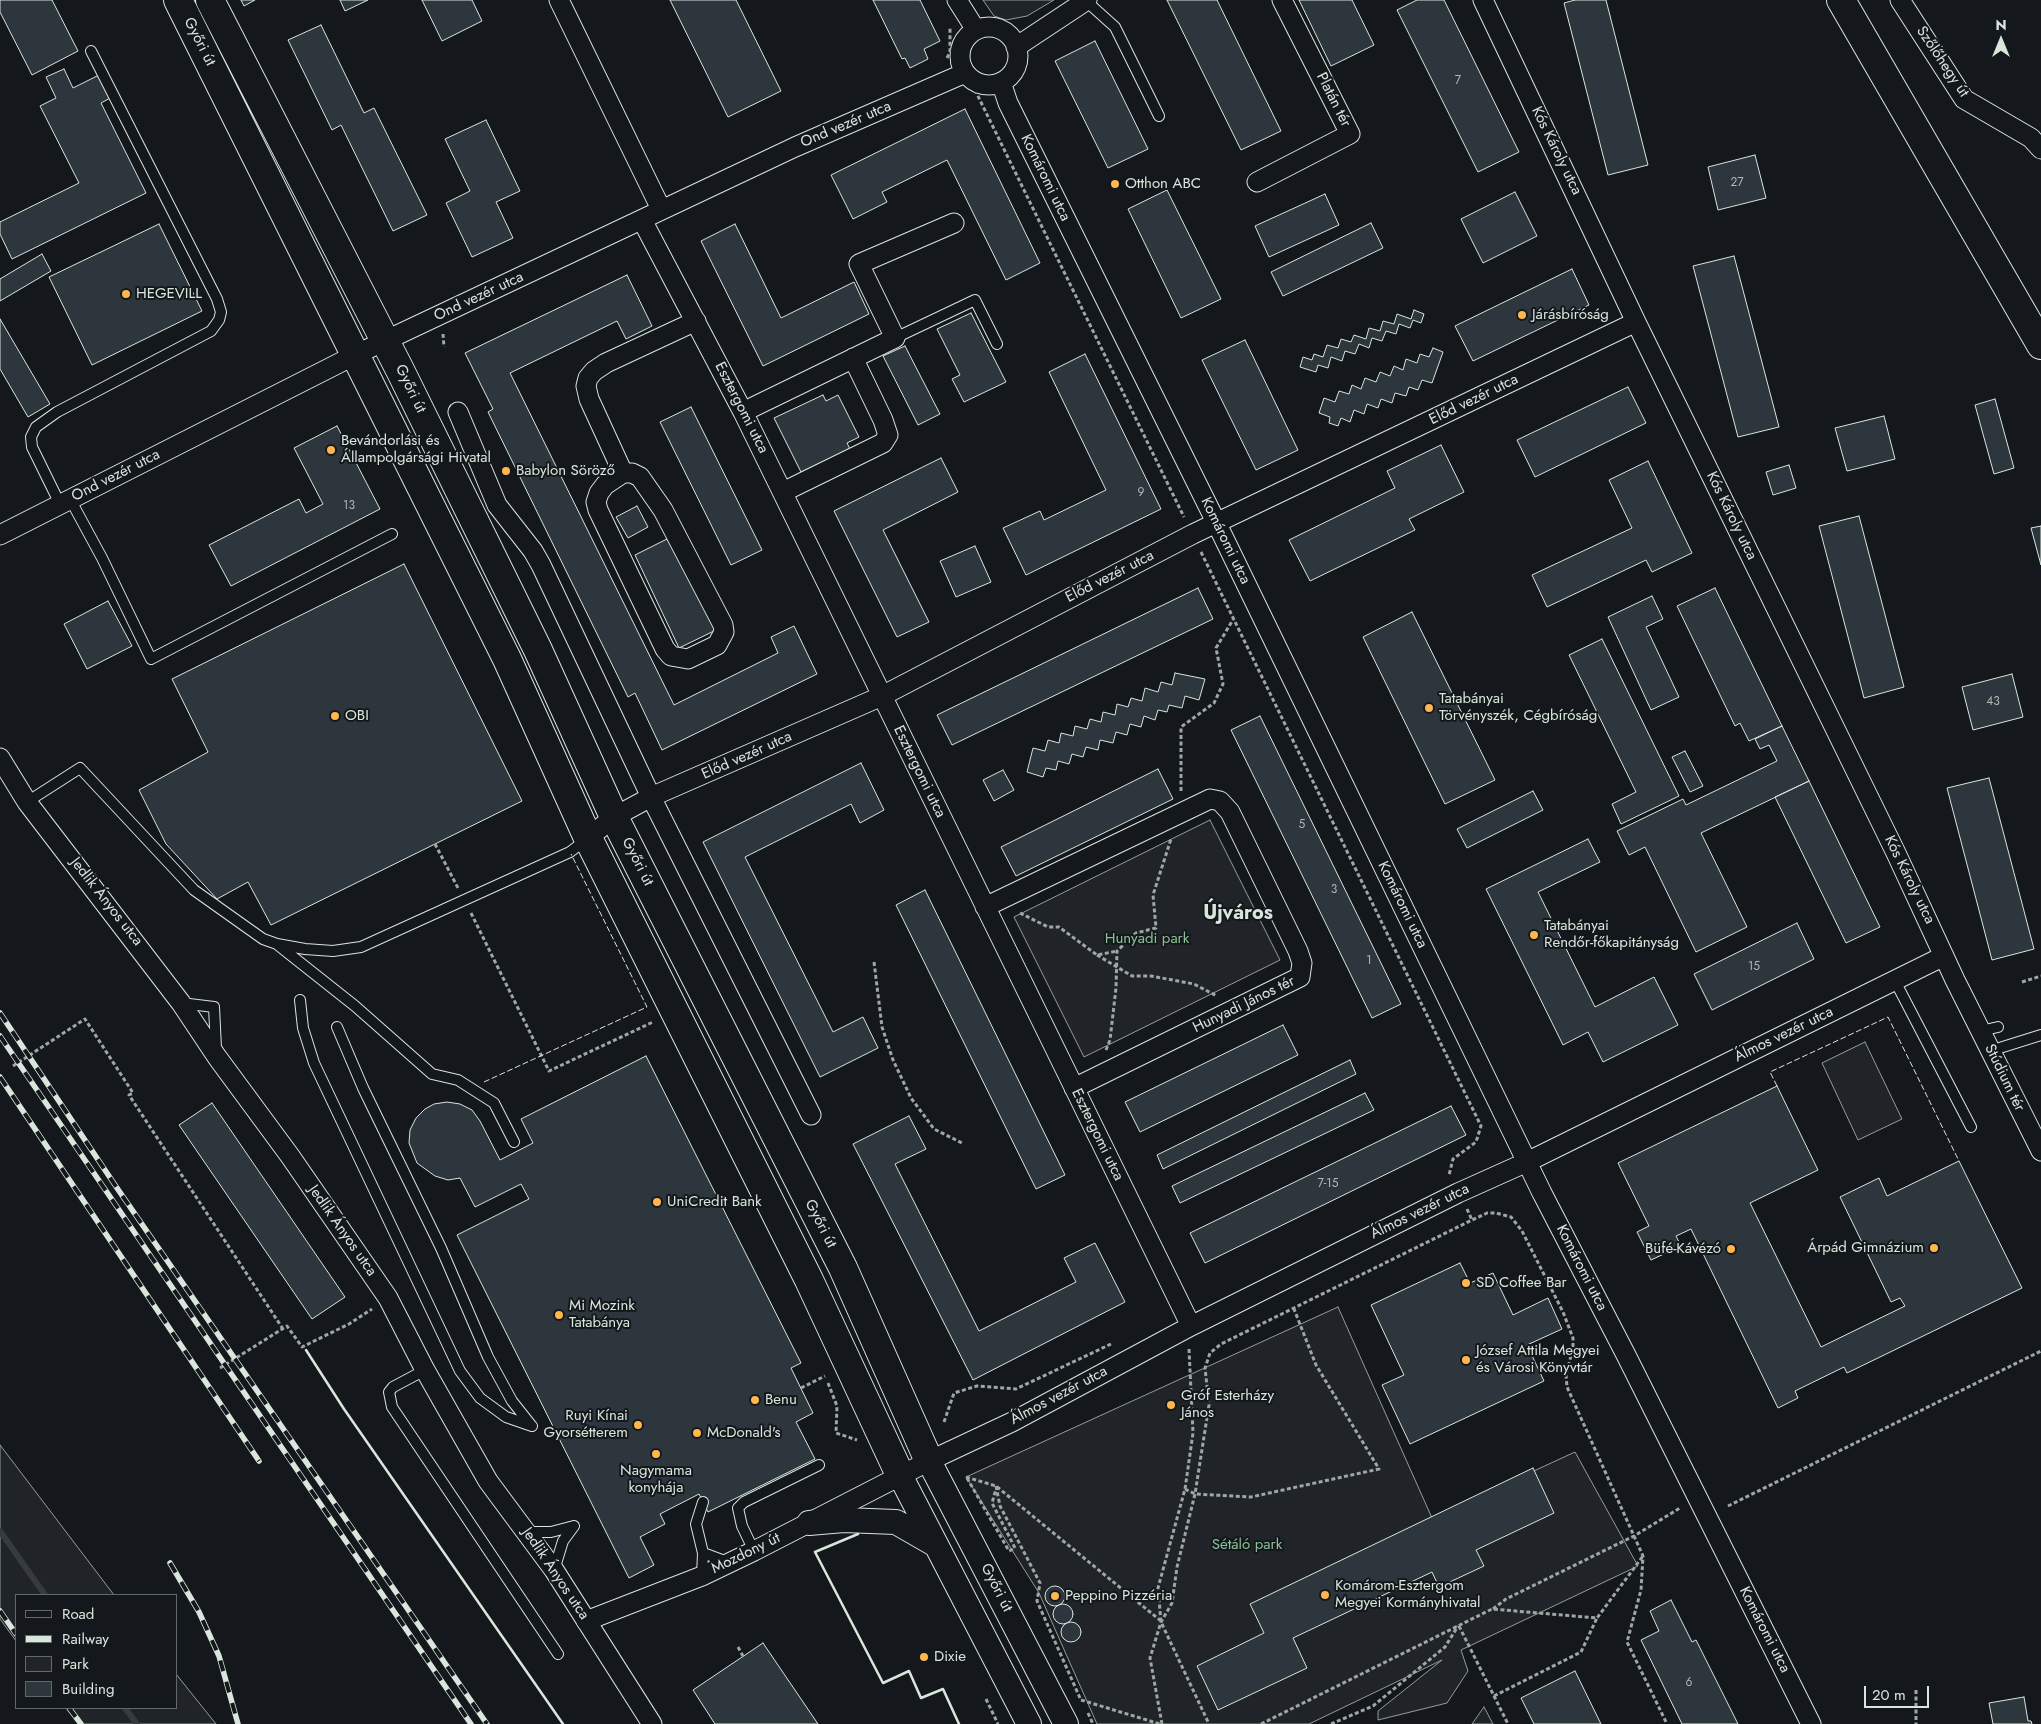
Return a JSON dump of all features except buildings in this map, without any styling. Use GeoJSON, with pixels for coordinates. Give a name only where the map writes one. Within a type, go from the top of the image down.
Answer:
{"type":"FeatureCollection","features":[{"type":"Feature","properties":{"kind":"main road","name":"Győri út"},"geometry":{"type":"LineString","coordinates":[[178,0],[507,659],[588,838],[809,1280],[900,1477]]}},
{"type":"Feature","properties":{"kind":"main road","name":"Győri út"},"geometry":{"type":"LineString","coordinates":[[210,0],[386,341],[538,650],[614,817],[842,1268],[929,1461]]}},
{"type":"Feature","properties":{"kind":"main road"},"geometry":{"type":"LineString","coordinates":[[1841,0],[2041,345]]}},
{"type":"Feature","properties":{"kind":"street"},"geometry":{"type":"LineString","coordinates":[[559,0],[661,209]]}},
{"type":"Feature","properties":{"kind":"street"},"geometry":{"type":"LineString","coordinates":[[957,0],[976,30]]}},
{"type":"Feature","properties":{"kind":"street"},"geometry":{"type":"LineString","coordinates":[[1016,47],[1086,0]]}},
{"type":"Feature","properties":{"kind":"street","name":"Platán tér"},"geometry":{"type":"LineString","coordinates":[[1257,182],[1350,134],[1282,0]]}},
{"type":"Feature","properties":{"kind":"street","name":"Kós Károly utca"},"geometry":{"type":"LineString","coordinates":[[1483,0],[1636,322],[1896,853],[1944,956],[1990,1029]]}},
{"type":"Feature","properties":{"kind":"street","name":"Szőlőhegy út"},"geometry":{"type":"LineString","coordinates":[[1900,0],[1964,99],[2031,138],[2041,148]]}},
{"type":"Feature","properties":{"kind":"street"},"geometry":{"type":"LineString","coordinates":[[986,27],[996,28],[1005,32],[1016,47],[1018,58],[1015,68],[1001,82],[982,84],[972,80],[965,73],[961,64],[962,44],[976,30],[986,27]]}},
{"type":"Feature","properties":{"kind":"street","name":"Ond vezér utca"},"geometry":{"type":"LineString","coordinates":[[0,535],[355,355],[795,147],[965,73]]}},
{"type":"Feature","properties":{"kind":"street","name":"Komáromi utca"},"geometry":{"type":"LineString","coordinates":[[1001,82],[1008,103],[1217,524],[1527,1162],[1811,1724]]}},
{"type":"Feature","properties":{"kind":"street","name":"Esztergomi utca"},"geometry":{"type":"LineString","coordinates":[[642,220],[743,412],[882,696],[991,904],[1074,1088],[1190,1335]]}},
{"type":"Feature","properties":{"kind":"street"},"geometry":{"type":"LineString","coordinates":[[743,412],[895,338],[859,264],[954,223]]}},
{"type":"Feature","properties":{"kind":"street"},"geometry":{"type":"LineString","coordinates":[[623,473],[589,399],[586,386],[588,378],[594,371],[606,363],[696,321]]}},
{"type":"Feature","properties":{"kind":"street","name":"Előd vezér utca"},"geometry":{"type":"LineString","coordinates":[[588,838],[614,817],[651,797],[882,696],[1193,534],[1636,322]]}},
{"type":"Feature","properties":{"kind":"street"},"geometry":{"type":"LineString","coordinates":[[783,492],[883,443],[888,435],[883,420],[853,358]]}},
{"type":"Feature","properties":{"kind":"street"},"geometry":{"type":"LineString","coordinates":[[458,412],[497,505],[533,551],[541,565],[651,797],[811,1115]]}},
{"type":"Feature","properties":{"kind":"street"},"geometry":{"type":"LineString","coordinates":[[623,473],[632,473],[640,477],[663,510],[723,625],[724,632],[717,645],[688,659],[671,656],[665,649],[598,510],[596,502],[599,493],[605,485],[623,473]]}},
{"type":"Feature","properties":{"kind":"street","name":"Jedlik Ányos utca"},"geometry":{"type":"LineString","coordinates":[[0,758],[27,802],[181,1003],[216,1057],[290,1156],[388,1298],[425,1370],[488,1481],[554,1570],[652,1724]]}},
{"type":"Feature","properties":{"kind":"street","name":"Hunyadi János tér"},"geometry":{"type":"LineString","coordinates":[[991,904],[1210,799],[1220,801],[1230,812],[1298,951],[1302,964],[1300,978],[1074,1088]]}},
{"type":"Feature","properties":{"kind":"street","name":"Álmos vezér utca"},"geometry":{"type":"LineString","coordinates":[[900,1477],[929,1461],[1190,1335],[1458,1193],[1527,1162],[1944,956]]}},
{"type":"Feature","properties":{"kind":"street","name":"Stúdium tér"},"geometry":{"type":"LineString","coordinates":[[1990,1029],[1990,1051],[2041,1151]]}},
{"type":"Feature","properties":{"kind":"street","name":"Győri út"},"geometry":{"type":"LineString","coordinates":[[929,1461],[1066,1724]]}},
{"type":"Feature","properties":{"kind":"street","name":"Győri út"},"geometry":{"type":"LineString","coordinates":[[900,1477],[1030,1724]]}},
{"type":"Feature","properties":{"kind":"street","name":"Mozdony út"},"geometry":{"type":"LineString","coordinates":[[586,1621],[702,1576],[900,1477]]}},
{"type":"Feature","properties":{"kind":"street"},"geometry":{"type":"LineString","coordinates":[[809,1523],[844,1520],[896,1522],[937,1545]]}},
{"type":"Feature","properties":{"kind":"lane"},"geometry":{"type":"LineString","coordinates":[[1086,0],[1115,27],[1159,116]]}},
{"type":"Feature","properties":{"kind":"lane"},"geometry":{"type":"LineString","coordinates":[[91,51],[217,299],[221,312],[219,320],[211,331],[57,412],[36,427],[31,437],[32,447],[102,558],[150,659],[392,534]]}},
{"type":"Feature","properties":{"kind":"lane"},"geometry":{"type":"LineString","coordinates":[[895,338],[975,300],[997,344]]}},
{"type":"Feature","properties":{"kind":"lane"},"geometry":{"type":"LineString","coordinates":[[27,802],[80,768],[194,890],[263,939],[277,944],[334,951],[361,947],[570,852],[588,838]]}},
{"type":"Feature","properties":{"kind":"lane"},"geometry":{"type":"LineString","coordinates":[[277,944],[355,1006],[432,1074],[458,1080],[494,1103],[514,1142]]}},
{"type":"Feature","properties":{"kind":"lane"},"geometry":{"type":"LineString","coordinates":[[1895,981],[1970,1127]]}},
{"type":"Feature","properties":{"kind":"lane"},"geometry":{"type":"LineString","coordinates":[[300,1000],[303,1028],[314,1063],[460,1371],[480,1398],[506,1417],[532,1426],[512,1401],[488,1357],[442,1248],[363,1088],[337,1027]]}},
{"type":"Feature","properties":{"kind":"lane"},"geometry":{"type":"LineString","coordinates":[[181,1003],[214,1006],[213,1026],[216,1057]]}},
{"type":"Feature","properties":{"kind":"lane"},"geometry":{"type":"LineString","coordinates":[[1990,1051],[2041,1035]]}},
{"type":"Feature","properties":{"kind":"lane"},"geometry":{"type":"LineString","coordinates":[[425,1370],[393,1387],[389,1392],[392,1407],[558,1654]]}},
{"type":"Feature","properties":{"kind":"lane"},"geometry":{"type":"LineString","coordinates":[[754,1551],[742,1526],[738,1508],[744,1502],[819,1465]]}},
{"type":"Feature","properties":{"kind":"lane"},"geometry":{"type":"LineString","coordinates":[[702,1576],[703,1553],[696,1524],[703,1502]]}},
{"type":"Feature","properties":{"kind":"lane"},"geometry":{"type":"LineString","coordinates":[[527,1532],[551,1532],[574,1526],[564,1541],[554,1570]]}},
{"type":"Feature","properties":{"kind":"lane"},"geometry":{"type":"LineString","coordinates":[[703,1553],[730,1563]]}},
{"type":"Feature","properties":{"kind":"path"},"geometry":{"type":"LineString","coordinates":[[948,24],[951,31],[950,52],[940,68],[945,82],[955,87],[976,90],[1178,504]]}},
{"type":"Feature","properties":{"kind":"path"},"geometry":{"type":"LineString","coordinates":[[1193,534],[1481,1126],[1476,1142],[1452,1159],[1449,1175]]}},
{"type":"Feature","properties":{"kind":"path"},"geometry":{"type":"LineString","coordinates":[[435,844],[549,1071],[658,1020]]}},
{"type":"Feature","properties":{"kind":"path"},"geometry":{"type":"LineString","coordinates":[[991,904],[1048,926],[1059,927],[1097,955],[1132,976],[1151,976],[1194,984],[1240,1008]]}},
{"type":"Feature","properties":{"kind":"path"},"geometry":{"type":"LineString","coordinates":[[1097,955],[1117,951]]}},
{"type":"Feature","properties":{"kind":"path"},"geometry":{"type":"LineString","coordinates":[[874,962],[882,1027],[893,1060],[911,1098],[934,1129],[964,1144]]}},
{"type":"Feature","properties":{"kind":"path"},"geometry":{"type":"LineString","coordinates":[[2022,982],[2041,976]]}},
{"type":"Feature","properties":{"kind":"path"},"geometry":{"type":"LineString","coordinates":[[13,1066],[84,1019],[133,1093],[129,1095],[282,1329]]}},
{"type":"Feature","properties":{"kind":"path"},"geometry":{"type":"LineString","coordinates":[[1081,1700],[1161,1724],[1150,1658],[1161,1622],[1172,1603],[1177,1567],[1195,1494],[1209,1405],[1205,1368],[1210,1353],[1221,1344],[1487,1213],[1496,1213],[1510,1217],[1522,1231],[1563,1312],[1573,1338],[1573,1348],[1566,1374],[1567,1387],[1643,1556],[1641,1590],[1628,1642],[1667,1724]]}},
{"type":"Feature","properties":{"kind":"path"},"geometry":{"type":"LineString","coordinates":[[220,1368],[287,1326],[302,1347],[349,1324],[388,1298]]}},
{"type":"Feature","properties":{"kind":"path"},"geometry":{"type":"LineString","coordinates":[[1185,1489],[1195,1494],[1251,1497],[1379,1469],[1316,1365],[1294,1309]]}},
{"type":"Feature","properties":{"kind":"path"},"geometry":{"type":"LineString","coordinates":[[1190,1335],[1193,1433],[1185,1489],[1158,1588],[1161,1622],[1209,1724]]}},
{"type":"Feature","properties":{"kind":"path"},"geometry":{"type":"LineString","coordinates":[[944,1422],[954,1393],[978,1386],[1016,1389],[1117,1341]]}},
{"type":"Feature","properties":{"kind":"path"},"geometry":{"type":"LineString","coordinates":[[1728,1506],[2041,1351]]}},
{"type":"Feature","properties":{"kind":"path"},"geometry":{"type":"LineString","coordinates":[[800,1388],[825,1376]]}},
{"type":"Feature","properties":{"kind":"path"},"geometry":{"type":"LineString","coordinates":[[836,1433],[861,1442]]}},
{"type":"Feature","properties":{"kind":"path"},"geometry":{"type":"LineString","coordinates":[[996,1486],[992,1502],[1015,1548],[1009,1551],[966,1477],[996,1486],[1161,1622]]}},
{"type":"Feature","properties":{"kind":"path"},"geometry":{"type":"LineString","coordinates":[[996,1486],[1000,1506],[1040,1583],[1037,1601],[1093,1724]]}},
{"type":"Feature","properties":{"kind":"path"},"geometry":{"type":"LineString","coordinates":[[1261,1724],[1459,1626],[1492,1609],[1506,1599],[1634,1536],[1687,1504]]}},
{"type":"Feature","properties":{"kind":"path"},"geometry":{"type":"LineString","coordinates":[[1494,1696],[1581,1652],[1597,1618],[1643,1556]]}},
{"type":"Feature","properties":{"kind":"path"},"geometry":{"type":"LineString","coordinates":[[1492,1609],[1597,1618]]}},
{"type":"Feature","properties":{"kind":"path"},"geometry":{"type":"LineString","coordinates":[[1459,1626],[1508,1724]]}},
{"type":"Feature","properties":{"kind":"path"},"geometry":{"type":"LineString","coordinates":[[1331,1724],[1373,1706],[1444,1647],[1459,1626]]}},
{"type":"Feature","properties":{"kind":"path"},"geometry":{"type":"LineString","coordinates":[[738,1647],[743,1656]]}},
{"type":"Feature","properties":{"kind":"path"},"geometry":{"type":"LineString","coordinates":[[1916,1690],[1916,1724]]}},
{"type":"Feature","properties":{"kind":"path"},"geometry":{"type":"LineString","coordinates":[[986,1699],[998,1724]]}},
{"type":"Feature","properties":{"kind":"green space"},"geometry":{"type":"Polygon","coordinates":[[[983,0],[1054,0],[1027,16],[1006,20],[994,16],[983,0]]]}},
{"type":"Feature","properties":{"kind":"green space","name":"Hunyadi park"},"geometry":{"type":"Polygon","coordinates":[[[1210,820],[1280,960],[1084,1057],[1014,917],[1210,820]]]}},
{"type":"Feature","properties":{"kind":"green space"},"geometry":{"type":"Polygon","coordinates":[[[1865,1042],[1902,1119],[1858,1140],[1822,1063],[1865,1042]]]}},
{"type":"Feature","properties":{"kind":"green space","name":"Sétáló park"},"geometry":{"type":"Polygon","coordinates":[[[1338,1307],[1432,1518],[1575,1452],[1638,1566],[1461,1650],[1468,1671],[1447,1703],[1378,1720],[1378,1711],[1442,1660],[1309,1724],[1097,1724],[1039,1593],[966,1477],[1338,1307]]]}},
{"type":"Feature","properties":{"kind":"green space"},"geometry":{"type":"Polygon","coordinates":[[[0,1445],[113,1594],[15,1594],[15,1640],[0,1619],[0,1445]]]}},
{"type":"Feature","properties":{"kind":"green space"},"geometry":{"type":"Polygon","coordinates":[[[178,1676],[216,1724],[79,1724],[68,1709],[178,1709],[178,1676]]]}},
{"type":"Feature","properties":{"kind":"green space"},"geometry":{"type":"Polygon","coordinates":[[[1484,1707],[1493,1724],[1472,1724],[1484,1707]]]}},
{"type":"Feature","properties":{"kind":"waterway"},"geometry":{"type":"LineString","coordinates":[[0,1531],[44,1594]]}},
{"type":"Feature","properties":{"kind":"waterway"},"geometry":{"type":"LineString","coordinates":[[126,1709],[137,1724]]}},
{"type":"Feature","properties":{"kind":"railway"},"geometry":{"type":"LineString","coordinates":[[0,1013],[117,1188],[487,1724]]}},
{"type":"Feature","properties":{"kind":"railway"},"geometry":{"type":"LineString","coordinates":[[0,1036],[471,1724]]}},
{"type":"Feature","properties":{"kind":"railway"},"geometry":{"type":"LineString","coordinates":[[0,1077],[259,1461]]}},
{"type":"Feature","properties":{"kind":"railway"},"geometry":{"type":"LineString","coordinates":[[170,1563],[199,1612],[219,1656],[238,1724]]}},
{"type":"Feature","properties":{"kind":"railway"},"geometry":{"type":"LineString","coordinates":[[0,1611],[15,1633]]}},
{"type":"Feature","properties":{"kind":"railway"},"geometry":{"type":"LineString","coordinates":[[70,1709],[81,1724]]}},
{"type":"Feature","properties":{"kind":"fence"},"geometry":{"type":"LineString","coordinates":[[484,1082],[647,1007],[571,854]]}},
{"type":"Feature","properties":{"kind":"fence"},"geometry":{"type":"LineString","coordinates":[[1777,1086],[1770,1072],[1888,1017],[1959,1161]]}},
{"type":"Feature","properties":{"kind":"wall"},"geometry":{"type":"LineString","coordinates":[[306,1350],[344,1409],[563,1724]]}},
{"type":"Feature","properties":{"kind":"wall"},"geometry":{"type":"LineString","coordinates":[[858,1534],[815,1552],[883,1683],[909,1671],[921,1698],[943,1689],[959,1724]]}},
{"type":"Feature","properties":{"kind":"place","name":"Otthon ABC"},"geometry":{"type":"Point","coordinates":[1115,184]}},
{"type":"Feature","properties":{"kind":"place","name":"HEGEVILL"},"geometry":{"type":"Point","coordinates":[126,294]}},
{"type":"Feature","properties":{"kind":"place","name":"Járásbíróság"},"geometry":{"type":"Point","coordinates":[1522,315]}},
{"type":"Feature","properties":{"kind":"place","name":"Bevándorlási és Állampolgársági Hivatal"},"geometry":{"type":"Point","coordinates":[331,450]}},
{"type":"Feature","properties":{"kind":"place","name":"Babylon Söröző"},"geometry":{"type":"Point","coordinates":[506,471]}},
{"type":"Feature","properties":{"kind":"place","name":"Tatabányai Törvényszék, Cégbíróság"},"geometry":{"type":"Point","coordinates":[1429,708]}},
{"type":"Feature","properties":{"kind":"place","name":"OBI"},"geometry":{"type":"Point","coordinates":[335,716]}},
{"type":"Feature","properties":{"kind":"place","name":"Tatabányai Rendőr-főkapitányság"},"geometry":{"type":"Point","coordinates":[1534,935]}},
{"type":"Feature","properties":{"kind":"place","name":"UniCredit Bank"},"geometry":{"type":"Point","coordinates":[657,1202]}},
{"type":"Feature","properties":{"kind":"place","name":"Árpád Gimnázium"},"geometry":{"type":"Point","coordinates":[1934,1248]}},
{"type":"Feature","properties":{"kind":"place","name":"Büfé-Kávézó"},"geometry":{"type":"Point","coordinates":[1731,1249]}},
{"type":"Feature","properties":{"kind":"place","name":"SD Coffee Bar"},"geometry":{"type":"Point","coordinates":[1466,1283]}},
{"type":"Feature","properties":{"kind":"place","name":"Mi Mozink Tatabánya"},"geometry":{"type":"Point","coordinates":[559,1315]}},
{"type":"Feature","properties":{"kind":"place","name":"József Attila Megyei és Városi Könyvtár"},"geometry":{"type":"Point","coordinates":[1466,1360]}},
{"type":"Feature","properties":{"kind":"place","name":"Benu"},"geometry":{"type":"Point","coordinates":[755,1400]}},
{"type":"Feature","properties":{"kind":"place","name":"Gróf Esterházy János"},"geometry":{"type":"Point","coordinates":[1171,1405]}},
{"type":"Feature","properties":{"kind":"place","name":"Ruyi Kínai Gyorsétterem"},"geometry":{"type":"Point","coordinates":[638,1425]}},
{"type":"Feature","properties":{"kind":"place","name":"McDonald's"},"geometry":{"type":"Point","coordinates":[697,1433]}},
{"type":"Feature","properties":{"kind":"place","name":"Nagymama konyhája"},"geometry":{"type":"Point","coordinates":[656,1454]}},
{"type":"Feature","properties":{"kind":"place","name":"Komárom-Esztergom Megyei Kormányhivatal"},"geometry":{"type":"Point","coordinates":[1325,1595]}},
{"type":"Feature","properties":{"kind":"place","name":"Peppino Pizzéria"},"geometry":{"type":"Point","coordinates":[1055,1596]}},
{"type":"Feature","properties":{"kind":"place","name":"Dixie"},"geometry":{"type":"Point","coordinates":[924,1657]}},
{"type":"Feature","properties":{"kind":"district","name":"Újváros"},"geometry":{"type":"Point","coordinates":[1238,914]}}]}
